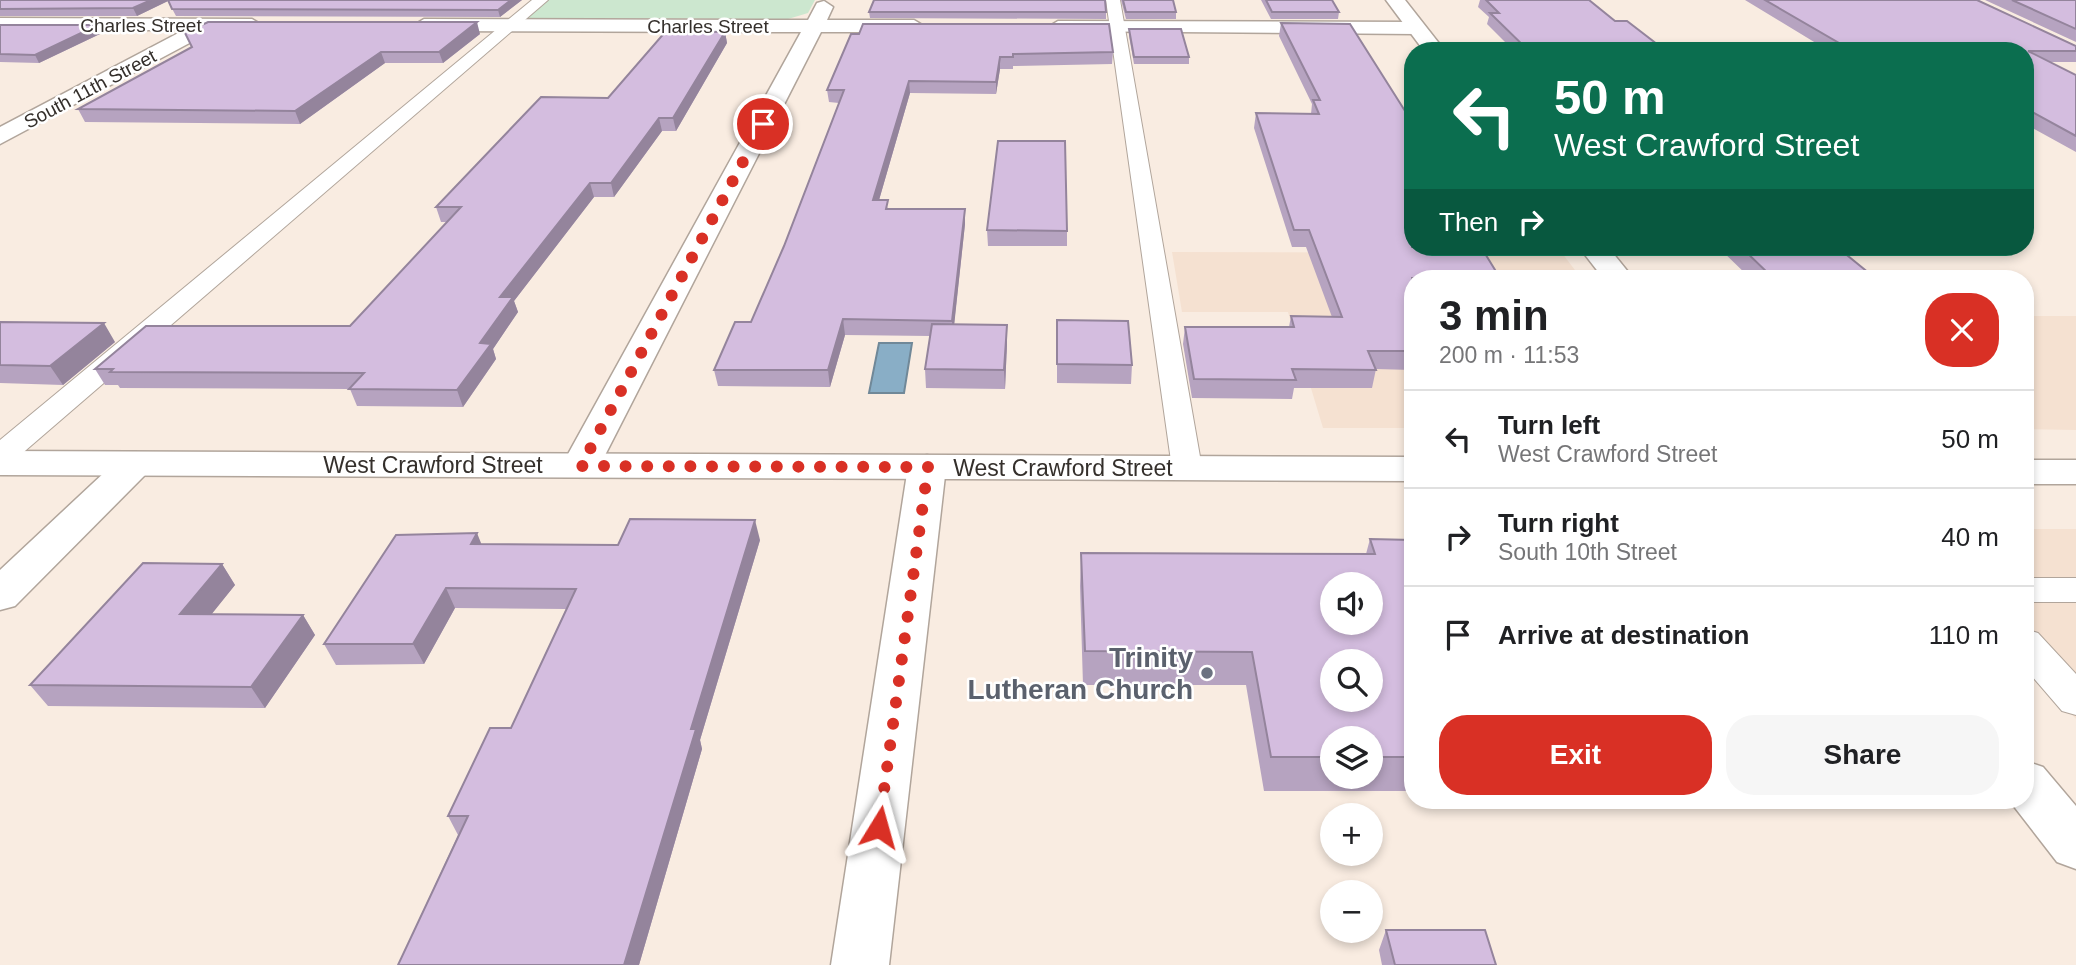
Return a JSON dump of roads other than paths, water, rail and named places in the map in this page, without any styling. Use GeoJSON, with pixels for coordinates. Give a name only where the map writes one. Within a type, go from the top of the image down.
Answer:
{"type":"FeatureCollection","features":[{"type":"Feature","properties":{"kind":"street"},"geometry":{"type":"LineString","coordinates":[[581,466],[827,0]]}},
{"type":"Feature","properties":{"kind":"street"},"geometry":{"type":"LineString","coordinates":[[1395,0],[1428,42]]}},
{"type":"Feature","properties":{"kind":"street","name":"South 11th Street"},"geometry":{"type":"LineString","coordinates":[[0,137],[243,6]]}},
{"type":"Feature","properties":{"kind":"street","name":"Charles Street"},"geometry":{"type":"LineString","coordinates":[[0,24],[277,25]]}},
{"type":"Feature","properties":{"kind":"street","name":"Charles Street"},"geometry":{"type":"LineString","coordinates":[[401,25],[938,26]]}},
{"type":"Feature","properties":{"kind":"street"},"geometry":{"type":"LineString","coordinates":[[1034,27],[1416,27]]}},
{"type":"Feature","properties":{"kind":"street"},"geometry":{"type":"LineString","coordinates":[[1600,256],[1612,270]]}},
{"type":"Feature","properties":{"kind":"street","name":"West Crawford Street"},"geometry":{"type":"LineString","coordinates":[[0,463],[1404,469]]}},
{"type":"Feature","properties":{"kind":"street"},"geometry":{"type":"LineString","coordinates":[[0,595],[135,464]]}},
{"type":"Feature","properties":{"kind":"street"},"geometry":{"type":"LineString","coordinates":[[860,965],[928,467]]}},
{"type":"Feature","properties":{"kind":"street"},"geometry":{"type":"LineString","coordinates":[[2034,472],[2076,472]]}},
{"type":"Feature","properties":{"kind":"street"},"geometry":{"type":"LineString","coordinates":[[2034,793],[2076,845]]}},
{"type":"Feature","properties":{"kind":"lane"},"geometry":{"type":"LineString","coordinates":[[0,456],[541,0]]}},
{"type":"Feature","properties":{"kind":"lane"},"geometry":{"type":"LineString","coordinates":[[1112,0],[1187,468]]}},
{"type":"Feature","properties":{"kind":"lane"},"geometry":{"type":"LineString","coordinates":[[2034,590],[2076,590]]}},
{"type":"Feature","properties":{"kind":"lane"},"geometry":{"type":"LineString","coordinates":[[2034,653],[2076,700]]}},
{"type":"Feature","properties":{"kind":"water"},"geometry":{"type":"Polygon","coordinates":[[[879,343],[912,343],[904,393],[869,393],[879,343]]]}},
{"type":"Feature","properties":{"kind":"place","name":"Trinity Lutheran Church"},"geometry":{"type":"Point","coordinates":[1207,673]}}]}
